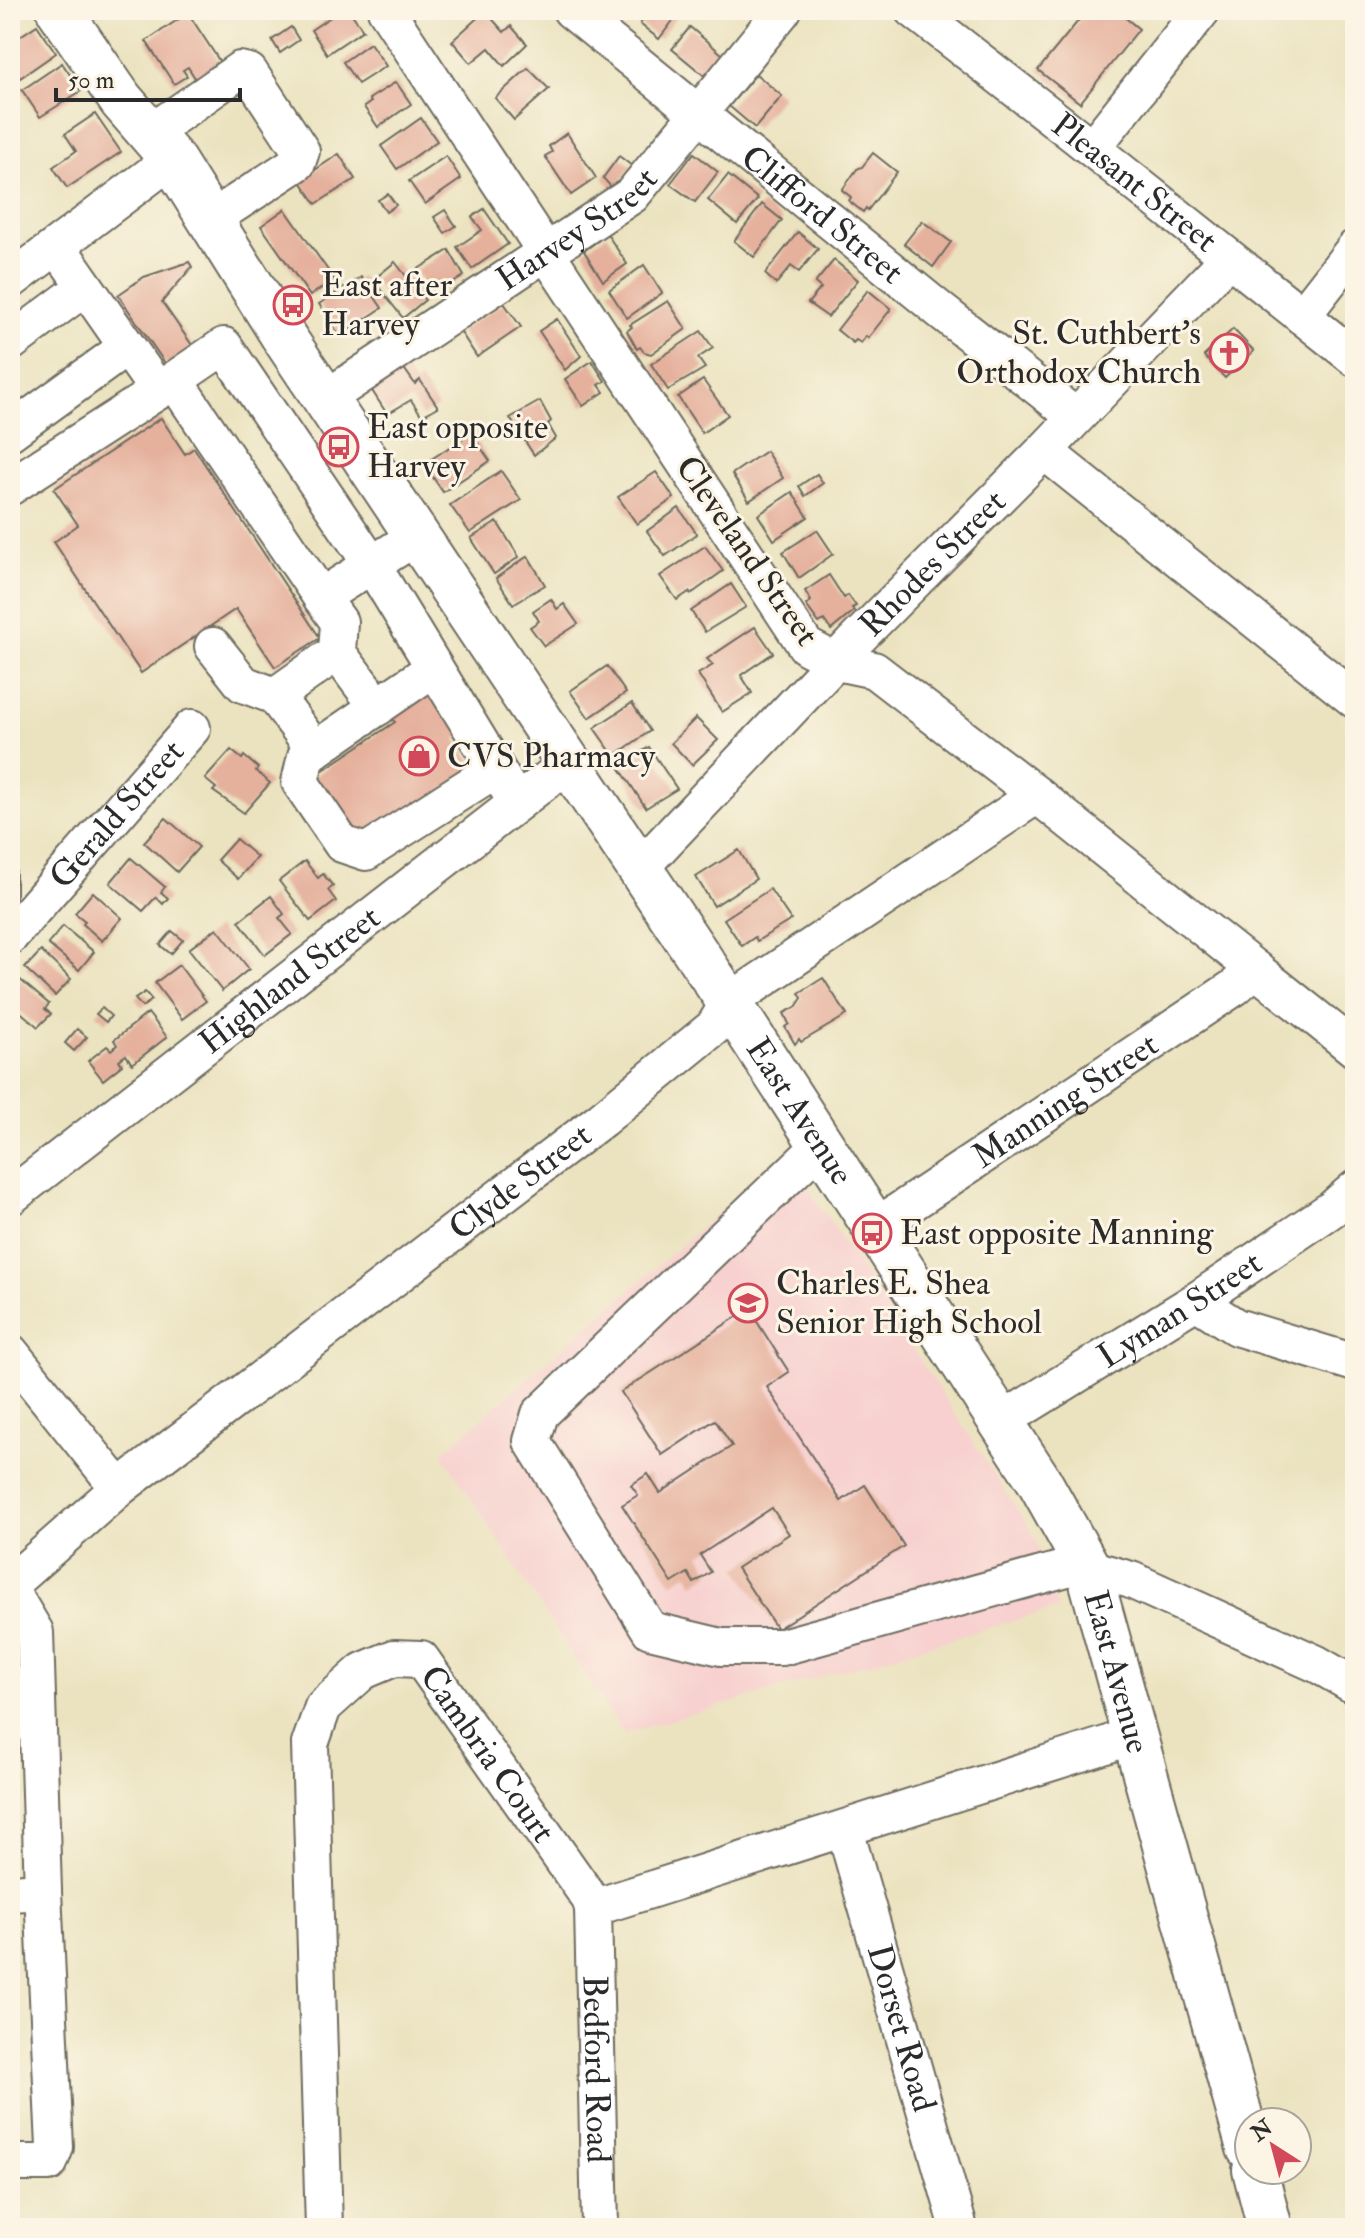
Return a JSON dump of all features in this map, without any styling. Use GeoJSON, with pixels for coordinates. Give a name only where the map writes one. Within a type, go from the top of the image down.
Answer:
{"type":"FeatureCollection","features":[{"type":"Feature","properties":{"kind":"main road","name":"East Avenue"},"geometry":{"type":"LineString","coordinates":[[59,10],[121,100],[165,143]]}},
{"type":"Feature","properties":{"kind":"main road","name":"East Avenue"},"geometry":{"type":"LineString","coordinates":[[93,10],[125,60],[165,143],[210,220],[325,399],[729,1002],[1038,1479],[1087,1565],[1237,2106]]}},
{"type":"Feature","properties":{"kind":"main road"},"geometry":{"type":"LineString","coordinates":[[1259,2186],[1270,2228]]}},
{"type":"Feature","properties":{"kind":"street","name":"Cleveland Street"},"geometry":{"type":"LineString","coordinates":[[386,10],[806,646],[836,662],[874,670],[1037,795],[1355,1049]]}},
{"type":"Feature","properties":{"kind":"street","name":"Clifford Street"},"geometry":{"type":"LineString","coordinates":[[571,10],[1076,417]]}},
{"type":"Feature","properties":{"kind":"street","name":"Harvey Street"},"geometry":{"type":"LineString","coordinates":[[325,399],[632,195],[783,10]]}},
{"type":"Feature","properties":{"kind":"street","name":"Pleasant Street"},"geometry":{"type":"LineString","coordinates":[[914,10],[1355,358]]}},
{"type":"Feature","properties":{"kind":"street"},"geometry":{"type":"LineString","coordinates":[[1092,148],[1202,10]]}},
{"type":"Feature","properties":{"kind":"street"},"geometry":{"type":"LineString","coordinates":[[10,281],[57,246],[240,70],[249,72],[301,151],[297,163],[210,220]]}},
{"type":"Feature","properties":{"kind":"street"},"geometry":{"type":"LineString","coordinates":[[57,246],[127,347],[166,386],[339,622],[337,652],[378,707]]}},
{"type":"Feature","properties":{"kind":"street"},"geometry":{"type":"LineString","coordinates":[[1302,316],[1355,248]]}},
{"type":"Feature","properties":{"kind":"street","name":"Rhodes Street"},"geometry":{"type":"LineString","coordinates":[[639,869],[1229,258]]}},
{"type":"Feature","properties":{"kind":"street"},"geometry":{"type":"LineString","coordinates":[[10,343],[85,287]]}},
{"type":"Feature","properties":{"kind":"street"},"geometry":{"type":"LineString","coordinates":[[10,487],[224,346],[372,565],[517,803]]}},
{"type":"Feature","properties":{"kind":"street"},"geometry":{"type":"LineString","coordinates":[[10,432],[127,347]]}},
{"type":"Feature","properties":{"kind":"street"},"geometry":{"type":"LineString","coordinates":[[1044,451],[1355,700]]}},
{"type":"Feature","properties":{"kind":"street"},"geometry":{"type":"LineString","coordinates":[[321,597],[417,536]]}},
{"type":"Feature","properties":{"kind":"street"},"geometry":{"type":"LineString","coordinates":[[213,646],[243,684],[275,696],[315,750]]}},
{"type":"Feature","properties":{"kind":"street"},"geometry":{"type":"LineString","coordinates":[[275,696],[337,652]]}},
{"type":"Feature","properties":{"kind":"street"},"geometry":{"type":"LineString","coordinates":[[434,668],[306,756],[300,782],[342,844],[366,852],[496,769]]}},
{"type":"Feature","properties":{"kind":"street","name":"Gerald Street"},"geometry":{"type":"LineString","coordinates":[[10,936],[192,728]]}},
{"type":"Feature","properties":{"kind":"street","name":"Highland Street"},"geometry":{"type":"LineString","coordinates":[[10,1197],[570,762]]}},
{"type":"Feature","properties":{"kind":"street","name":"Clyde Street"},"geometry":{"type":"LineString","coordinates":[[10,1584],[119,1488],[602,1119],[714,1027],[729,1002],[1037,795]]}},
{"type":"Feature","properties":{"kind":"street","name":"Manning Street"},"geometry":{"type":"LineString","coordinates":[[874,1228],[1235,987],[1255,969]]}},
{"type":"Feature","properties":{"kind":"street"},"geometry":{"type":"LineString","coordinates":[[821,1145],[540,1414],[532,1441],[650,1630],[721,1647],[782,1647],[1087,1565],[1131,1580],[1317,1664],[1355,1686]]}},
{"type":"Feature","properties":{"kind":"street","name":"Lyman Street"},"geometry":{"type":"LineString","coordinates":[[1000,1422],[1196,1301],[1332,1209],[1355,1189]]}},
{"type":"Feature","properties":{"kind":"street"},"geometry":{"type":"LineString","coordinates":[[1196,1301],[1236,1327],[1355,1363]]}},
{"type":"Feature","properties":{"kind":"street"},"geometry":{"type":"LineString","coordinates":[[10,1352],[119,1488]]}},
{"type":"Feature","properties":{"kind":"street"},"geometry":{"type":"LineString","coordinates":[[10,1590],[35,1632],[27,1892],[55,2147],[49,2163],[10,2163]]}},
{"type":"Feature","properties":{"kind":"street","name":"Cambria Court"},"geometry":{"type":"LineString","coordinates":[[324,2228],[310,1744],[323,1707],[363,1671],[394,1658],[421,1659],[590,1899],[593,1908]]}},
{"type":"Feature","properties":{"kind":"street"},"geometry":{"type":"LineString","coordinates":[[593,1908],[845,1830],[1109,1744],[1132,1733]]}},
{"type":"Feature","properties":{"kind":"street","name":"Dorset Road"},"geometry":{"type":"LineString","coordinates":[[845,1830],[959,2228]]}},
{"type":"Feature","properties":{"kind":"street","name":"Bedford Road"},"geometry":{"type":"LineString","coordinates":[[593,1908],[600,2228]]}},
{"type":"Feature","properties":{"kind":"shaded area","name":"Charles E. Shea Senior High School"},"geometry":{"type":"Polygon","coordinates":[[[786,1154],[1035,1537],[1058,1608],[623,1734],[442,1453],[786,1154]]]}},
{"type":"Feature","properties":{"kind":"building"},"geometry":{"type":"Polygon","coordinates":[[[341,10],[349,10],[363,30],[327,54],[311,30],[341,10]]]}},
{"type":"Feature","properties":{"kind":"building"},"geometry":{"type":"Polygon","coordinates":[[[650,10],[673,10],[678,14],[659,39],[640,24],[650,10]]]}},
{"type":"Feature","properties":{"kind":"building"},"geometry":{"type":"Polygon","coordinates":[[[1087,10],[1116,10],[1139,29],[1080,103],[1038,70],[1087,10]]]}},
{"type":"Feature","properties":{"kind":"building"},"geometry":{"type":"Polygon","coordinates":[[[485,11],[504,32],[511,26],[527,44],[504,66],[489,48],[471,63],[452,41],[485,11]]]}},
{"type":"Feature","properties":{"kind":"building"},"geometry":{"type":"Polygon","coordinates":[[[188,13],[222,65],[197,81],[188,67],[183,70],[187,76],[174,84],[146,41],[188,13]]]}},
{"type":"Feature","properties":{"kind":"building"},"geometry":{"type":"Polygon","coordinates":[[[37,25],[56,53],[20,78],[10,63],[10,43],[37,25]]]}},
{"type":"Feature","properties":{"kind":"building"},"geometry":{"type":"Polygon","coordinates":[[[291,27],[299,40],[280,53],[272,40],[291,27]]]}},
{"type":"Feature","properties":{"kind":"building"},"geometry":{"type":"Polygon","coordinates":[[[690,27],[723,55],[706,77],[672,49],[690,27]]]}},
{"type":"Feature","properties":{"kind":"building"},"geometry":{"type":"Polygon","coordinates":[[[370,43],[386,66],[358,84],[343,62],[370,43]]]}},
{"type":"Feature","properties":{"kind":"building"},"geometry":{"type":"Polygon","coordinates":[[[62,63],[81,91],[40,117],[22,90],[62,63]]]}},
{"type":"Feature","properties":{"kind":"building"},"geometry":{"type":"Polygon","coordinates":[[[528,68],[549,89],[514,120],[495,98],[528,68]]]}},
{"type":"Feature","properties":{"kind":"building"},"geometry":{"type":"Polygon","coordinates":[[[756,74],[782,96],[755,128],[729,106],[756,74]]]}},
{"type":"Feature","properties":{"kind":"building"},"geometry":{"type":"Polygon","coordinates":[[[396,82],[411,104],[378,127],[364,107],[371,102],[369,99],[396,82]]]}},
{"type":"Feature","properties":{"kind":"building"},"geometry":{"type":"Polygon","coordinates":[[[95,114],[121,152],[67,188],[53,167],[76,151],[65,134],[95,114]]]}},
{"type":"Feature","properties":{"kind":"building"},"geometry":{"type":"Polygon","coordinates":[[[421,118],[437,141],[397,169],[381,146],[421,118]]]}},
{"type":"Feature","properties":{"kind":"building"},"geometry":{"type":"Polygon","coordinates":[[[567,133],[596,178],[571,195],[545,156],[552,152],[549,146],[567,133]]]}},
{"type":"Feature","properties":{"kind":"building"},"geometry":{"type":"Polygon","coordinates":[[[694,153],[718,172],[695,202],[670,184],[694,153]]]}},
{"type":"Feature","properties":{"kind":"building"},"geometry":{"type":"Polygon","coordinates":[[[873,153],[897,172],[868,210],[866,208],[863,212],[849,201],[851,197],[842,190],[873,153]]]}},
{"type":"Feature","properties":{"kind":"building"},"geometry":{"type":"Polygon","coordinates":[[[339,154],[355,179],[316,204],[300,180],[339,154]]]}},
{"type":"Feature","properties":{"kind":"building"},"geometry":{"type":"Polygon","coordinates":[[[446,156],[461,179],[425,204],[409,181],[446,156]]]}},
{"type":"Feature","properties":{"kind":"building"},"geometry":{"type":"Polygon","coordinates":[[[619,156],[632,166],[612,188],[603,178],[619,156]]]}},
{"type":"Feature","properties":{"kind":"building"},"geometry":{"type":"Polygon","coordinates":[[[728,175],[758,199],[737,224],[708,200],[728,175]]]}},
{"type":"Feature","properties":{"kind":"building"},"geometry":{"type":"Polygon","coordinates":[[[388,194],[396,205],[386,212],[378,200],[388,194]]]}},
{"type":"Feature","properties":{"kind":"building"},"geometry":{"type":"Polygon","coordinates":[[[762,204],[782,220],[754,257],[734,241],[762,204]]]}},
{"type":"Feature","properties":{"kind":"building"},"geometry":{"type":"Polygon","coordinates":[[[285,209],[334,279],[310,296],[261,226],[285,209]]]}},
{"type":"Feature","properties":{"kind":"building"},"geometry":{"type":"Polygon","coordinates":[[[484,209],[508,244],[472,269],[457,247],[482,230],[472,217],[484,209]]]}},
{"type":"Feature","properties":{"kind":"building"},"geometry":{"type":"Polygon","coordinates":[[[445,210],[456,226],[445,233],[434,217],[445,210]]]}},
{"type":"Feature","properties":{"kind":"building"},"geometry":{"type":"Polygon","coordinates":[[[922,221],[951,242],[933,267],[904,244],[922,221]]]}},
{"type":"Feature","properties":{"kind":"building"},"geometry":{"type":"Polygon","coordinates":[[[798,232],[818,249],[799,272],[791,266],[776,284],[765,274],[798,232]]]}},
{"type":"Feature","properties":{"kind":"building"},"geometry":{"type":"Polygon","coordinates":[[[607,234],[627,264],[603,281],[584,251],[607,234]]]}},
{"type":"Feature","properties":{"kind":"building"},"geometry":{"type":"Polygon","coordinates":[[[449,250],[464,276],[431,297],[415,271],[449,250]]]}},
{"type":"Feature","properties":{"kind":"building"},"geometry":{"type":"Polygon","coordinates":[[[834,260],[858,280],[828,317],[808,303],[821,288],[815,283],[834,260]]]}},
{"type":"Feature","properties":{"kind":"building"},"geometry":{"type":"Polygon","coordinates":[[[189,262],[192,267],[162,302],[194,348],[167,366],[118,295],[144,277],[189,262]]]}},
{"type":"Feature","properties":{"kind":"building"},"geometry":{"type":"Polygon","coordinates":[[[395,262],[425,300],[403,318],[373,280],[395,262]]]}},
{"type":"Feature","properties":{"kind":"building"},"geometry":{"type":"Polygon","coordinates":[[[644,265],[662,293],[627,318],[609,290],[644,265]]]}},
{"type":"Feature","properties":{"kind":"building"},"geometry":{"type":"Polygon","coordinates":[[[361,277],[382,308],[340,336],[319,304],[361,277]]]}},
{"type":"Feature","properties":{"kind":"building"},"geometry":{"type":"Polygon","coordinates":[[[868,290],[891,309],[868,338],[866,336],[861,343],[856,340],[853,343],[837,330],[868,290]]]}},
{"type":"Feature","properties":{"kind":"building"},"geometry":{"type":"Polygon","coordinates":[[[668,301],[686,329],[651,354],[640,347],[637,349],[627,331],[632,327],[630,325],[668,301]]]}},
{"type":"Feature","properties":{"kind":"building"},"geometry":{"type":"Polygon","coordinates":[[[504,303],[521,327],[477,357],[460,331],[504,303]]]}},
{"type":"Feature","properties":{"kind":"building"},"geometry":{"type":"Polygon","coordinates":[[[557,319],[581,356],[565,370],[539,331],[557,319]]]}},
{"type":"Feature","properties":{"kind":"building","name":"St. Cuthbert's Orthodox Church"},"geometry":{"type":"Polygon","coordinates":[[[1233,329],[1254,351],[1225,378],[1204,356],[1233,329]]]}},
{"type":"Feature","properties":{"kind":"building"},"geometry":{"type":"Polygon","coordinates":[[[701,331],[713,348],[698,358],[705,368],[668,390],[651,364],[701,331]]]}},
{"type":"Feature","properties":{"kind":"building"},"geometry":{"type":"Polygon","coordinates":[[[592,361],[605,381],[599,385],[604,392],[583,406],[565,379],[592,361]]]}},
{"type":"Feature","properties":{"kind":"building"},"geometry":{"type":"Polygon","coordinates":[[[403,367],[415,384],[420,380],[438,407],[422,416],[411,400],[387,414],[371,389],[403,367]]]}},
{"type":"Feature","properties":{"kind":"building"},"geometry":{"type":"Polygon","coordinates":[[[703,380],[728,415],[702,433],[678,397],[703,380]]]}},
{"type":"Feature","properties":{"kind":"building"},"geometry":{"type":"Polygon","coordinates":[[[540,401],[556,438],[534,455],[510,418],[540,401]]]}},
{"type":"Feature","properties":{"kind":"building"},"geometry":{"type":"Polygon","coordinates":[[[161,418],[185,454],[194,448],[320,638],[275,667],[236,609],[141,673],[54,542],[78,525],[54,489],[161,418]]]}},
{"type":"Feature","properties":{"kind":"building"},"geometry":{"type":"Polygon","coordinates":[[[471,433],[490,461],[443,492],[424,464],[471,433]]]}},
{"type":"Feature","properties":{"kind":"building"},"geometry":{"type":"Polygon","coordinates":[[[766,451],[783,478],[749,501],[732,474],[766,451]]]}},
{"type":"Feature","properties":{"kind":"building"},"geometry":{"type":"Polygon","coordinates":[[[501,471],[521,500],[470,533],[450,505],[501,471]]]}},
{"type":"Feature","properties":{"kind":"building"},"geometry":{"type":"Polygon","coordinates":[[[656,472],[674,498],[637,524],[618,497],[656,472]]]}},
{"type":"Feature","properties":{"kind":"building"},"geometry":{"type":"Polygon","coordinates":[[[817,474],[823,483],[805,496],[799,486],[817,474]]]}},
{"type":"Feature","properties":{"kind":"building"},"geometry":{"type":"Polygon","coordinates":[[[792,492],[808,517],[774,540],[758,515],[792,492]]]}},
{"type":"Feature","properties":{"kind":"building"},"geometry":{"type":"Polygon","coordinates":[[[679,508],[697,534],[665,556],[647,531],[679,508]]]}},
{"type":"Feature","properties":{"kind":"building"},"geometry":{"type":"Polygon","coordinates":[[[497,522],[519,557],[494,574],[471,538],[497,522]]]}},
{"type":"Feature","properties":{"kind":"building"},"geometry":{"type":"Polygon","coordinates":[[[817,530],[833,554],[799,578],[783,552],[817,530]]]}},
{"type":"Feature","properties":{"kind":"building"},"geometry":{"type":"Polygon","coordinates":[[[705,546],[723,571],[677,600],[660,576],[705,546]]]}},
{"type":"Feature","properties":{"kind":"building"},"geometry":{"type":"Polygon","coordinates":[[[528,556],[545,585],[513,604],[496,578],[528,556]]]}},
{"type":"Feature","properties":{"kind":"building"},"geometry":{"type":"Polygon","coordinates":[[[829,575],[844,598],[848,595],[856,606],[831,630],[824,620],[819,623],[806,605],[811,601],[805,591],[829,575]]]}},
{"type":"Feature","properties":{"kind":"building"},"geometry":{"type":"Polygon","coordinates":[[[731,584],[746,607],[705,632],[691,611],[731,584]]]}},
{"type":"Feature","properties":{"kind":"building"},"geometry":{"type":"Polygon","coordinates":[[[551,599],[557,609],[564,604],[578,624],[544,646],[530,627],[539,621],[533,611],[551,599]]]}},
{"type":"Feature","properties":{"kind":"building"},"geometry":{"type":"Polygon","coordinates":[[[755,627],[773,653],[741,675],[752,693],[722,712],[698,674],[713,665],[707,659],[755,627]]]}},
{"type":"Feature","properties":{"kind":"building"},"geometry":{"type":"Polygon","coordinates":[[[607,666],[626,693],[589,718],[570,691],[607,666]]]}},
{"type":"Feature","properties":{"kind":"building"},"geometry":{"type":"Polygon","coordinates":[[[433,688],[464,735],[456,739],[476,769],[366,841],[350,839],[310,779],[395,722],[390,716],[433,688]]]}},
{"type":"Feature","properties":{"kind":"building"},"geometry":{"type":"Polygon","coordinates":[[[632,703],[650,731],[614,756],[594,728],[632,703]]]}},
{"type":"Feature","properties":{"kind":"building"},"geometry":{"type":"Polygon","coordinates":[[[696,718],[718,740],[692,765],[671,743],[696,718]]]}},
{"type":"Feature","properties":{"kind":"building"},"geometry":{"type":"Polygon","coordinates":[[[649,747],[677,789],[646,808],[619,767],[649,747]]]}},
{"type":"Feature","properties":{"kind":"building"},"geometry":{"type":"Polygon","coordinates":[[[231,750],[242,759],[244,756],[270,783],[244,813],[213,791],[216,788],[205,779],[231,750]]]}},
{"type":"Feature","properties":{"kind":"building"},"geometry":{"type":"Polygon","coordinates":[[[10,782],[14,782],[14,816],[10,816],[10,782]]]}},
{"type":"Feature","properties":{"kind":"building"},"geometry":{"type":"Polygon","coordinates":[[[166,818],[199,847],[177,872],[144,842],[166,818]]]}},
{"type":"Feature","properties":{"kind":"building"},"geometry":{"type":"Polygon","coordinates":[[[10,826],[14,826],[15,853],[10,853],[10,826]]]}},
{"type":"Feature","properties":{"kind":"building"},"geometry":{"type":"Polygon","coordinates":[[[236,839],[257,857],[238,879],[217,860],[236,839]]]}},
{"type":"Feature","properties":{"kind":"building"},"geometry":{"type":"Polygon","coordinates":[[[739,850],[756,879],[714,906],[696,877],[739,850]]]}},
{"type":"Feature","properties":{"kind":"building"},"geometry":{"type":"Polygon","coordinates":[[[131,858],[165,887],[161,892],[168,898],[163,904],[156,897],[143,911],[110,883],[131,858]]]}},
{"type":"Feature","properties":{"kind":"building"},"geometry":{"type":"Polygon","coordinates":[[[305,861],[318,878],[323,874],[333,886],[328,890],[336,901],[310,921],[279,881],[305,861]]]}},
{"type":"Feature","properties":{"kind":"building"},"geometry":{"type":"Polygon","coordinates":[[[16,867],[16,897],[10,897],[10,868],[16,867]]]}},
{"type":"Feature","properties":{"kind":"building"},"geometry":{"type":"Polygon","coordinates":[[[770,889],[791,920],[757,941],[755,937],[742,946],[724,919],[770,889]]]}},
{"type":"Feature","properties":{"kind":"building"},"geometry":{"type":"Polygon","coordinates":[[[93,892],[122,918],[102,941],[75,913],[93,892]]]}},
{"type":"Feature","properties":{"kind":"building"},"geometry":{"type":"Polygon","coordinates":[[[271,896],[284,914],[279,918],[292,934],[265,955],[239,921],[271,896]]]}},
{"type":"Feature","properties":{"kind":"building"},"geometry":{"type":"Polygon","coordinates":[[[63,926],[94,952],[79,970],[48,944],[63,926]]]}},
{"type":"Feature","properties":{"kind":"building"},"geometry":{"type":"Polygon","coordinates":[[[217,928],[249,969],[222,991],[189,949],[217,928]]]}},
{"type":"Feature","properties":{"kind":"building"},"geometry":{"type":"Polygon","coordinates":[[[172,931],[183,940],[171,954],[160,945],[172,931]]]}},
{"type":"Feature","properties":{"kind":"building"},"geometry":{"type":"Polygon","coordinates":[[[41,951],[71,979],[55,996],[25,968],[41,951]]]}},
{"type":"Feature","properties":{"kind":"building"},"geometry":{"type":"Polygon","coordinates":[[[179,965],[206,1001],[182,1019],[155,983],[179,965]]]}},
{"type":"Feature","properties":{"kind":"building"},"geometry":{"type":"Polygon","coordinates":[[[18,978],[49,1004],[45,1009],[51,1014],[38,1027],[10,1003],[10,987],[18,978]]]}},
{"type":"Feature","properties":{"kind":"building"},"geometry":{"type":"Polygon","coordinates":[[[823,978],[847,1015],[801,1042],[799,1039],[795,1044],[785,1027],[789,1024],[784,1013],[796,1007],[802,998],[799,993],[823,978]]]}},
{"type":"Feature","properties":{"kind":"building"},"geometry":{"type":"Polygon","coordinates":[[[145,992],[152,1000],[142,1007],[135,999],[145,992]]]}},
{"type":"Feature","properties":{"kind":"building"},"geometry":{"type":"Polygon","coordinates":[[[102,1008],[111,1016],[106,1022],[96,1014],[102,1008]]]}},
{"type":"Feature","properties":{"kind":"building"},"geometry":{"type":"Polygon","coordinates":[[[148,1013],[167,1037],[132,1064],[126,1055],[119,1060],[122,1065],[103,1080],[88,1061],[107,1046],[111,1050],[117,1045],[114,1040],[148,1013]]]}},
{"type":"Feature","properties":{"kind":"building"},"geometry":{"type":"Polygon","coordinates":[[[77,1029],[87,1037],[74,1051],[65,1043],[77,1029]]]}},
{"type":"Feature","properties":{"kind":"building"},"geometry":{"type":"Polygon","coordinates":[[[749,1309],[789,1372],[767,1387],[841,1501],[865,1485],[904,1546],[777,1629],[737,1568],[789,1534],[772,1508],[700,1555],[711,1572],[694,1583],[688,1573],[672,1583],[622,1505],[638,1495],[631,1485],[648,1474],[660,1493],[732,1446],[715,1420],[662,1455],[621,1392],[749,1309]]]}},
{"type":"Feature","properties":{"kind":"place","name":"East after Harvey"},"geometry":{"type":"Point","coordinates":[293,305]}},
{"type":"Feature","properties":{"kind":"place","name":"St. Cuthbert's Orthodox Church"},"geometry":{"type":"Point","coordinates":[1229,353]}},
{"type":"Feature","properties":{"kind":"place","name":"East opposite Harvey"},"geometry":{"type":"Point","coordinates":[339,447]}},
{"type":"Feature","properties":{"kind":"place","name":"CVS Pharmacy"},"geometry":{"type":"Point","coordinates":[419,756]}},
{"type":"Feature","properties":{"kind":"place","name":"East opposite Manning"},"geometry":{"type":"Point","coordinates":[872,1233]}},
{"type":"Feature","properties":{"kind":"place","name":"Charles E. Shea Senior High School"},"geometry":{"type":"Point","coordinates":[748,1303]}}]}
